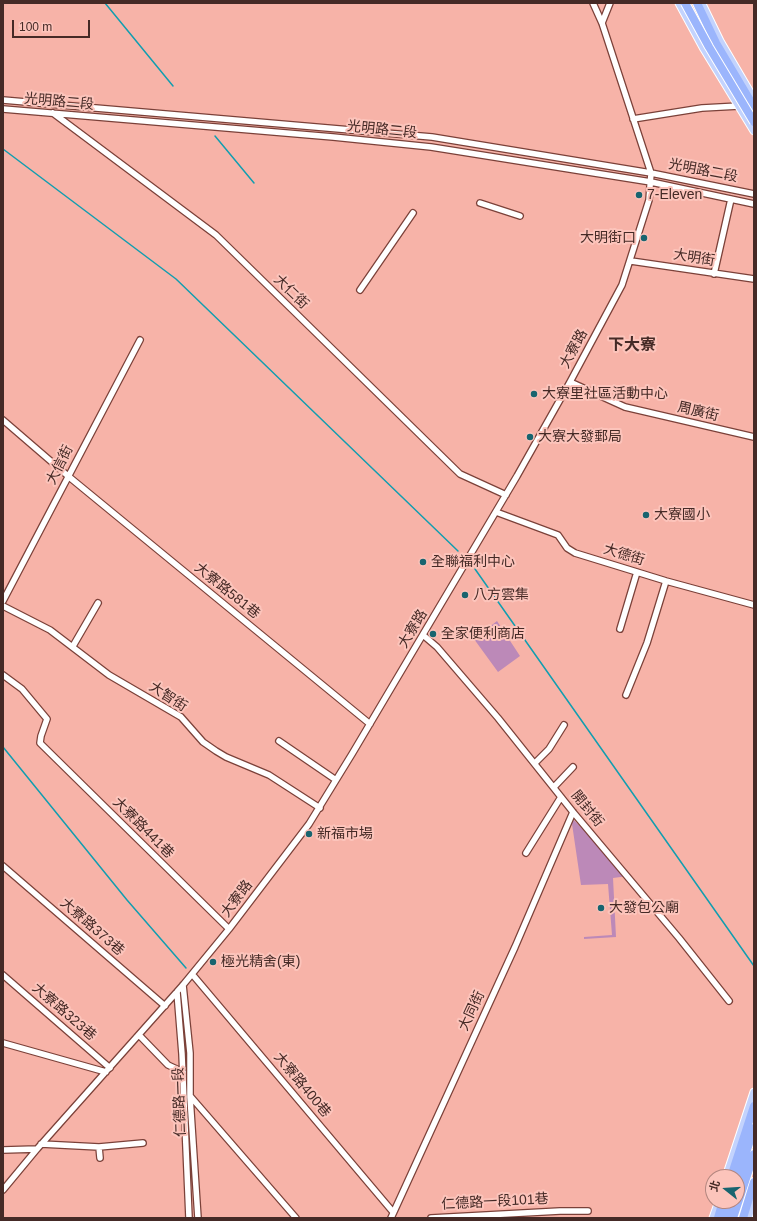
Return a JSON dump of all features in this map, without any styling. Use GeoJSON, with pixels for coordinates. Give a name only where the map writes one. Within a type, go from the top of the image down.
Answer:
{"type":"FeatureCollection","features":[{"type":"Feature","properties":{"kind":"highway"},"geometry":{"type":"LineString","coordinates":[[685,3],[709,47],[754,122]]}},
{"type":"Feature","properties":{"kind":"highway"},"geometry":{"type":"LineString","coordinates":[[697,3],[716,43],[754,107]]}},
{"type":"Feature","properties":{"kind":"highway"},"geometry":{"type":"LineString","coordinates":[[734,1169],[754,1106]]}},
{"type":"Feature","properties":{"kind":"highway"},"geometry":{"type":"LineString","coordinates":[[741,1169],[754,1128]]}},
{"type":"Feature","properties":{"kind":"highway"},"geometry":{"type":"LineString","coordinates":[[734,1218],[754,1154]]}},
{"type":"Feature","properties":{"kind":"highway"},"geometry":{"type":"LineString","coordinates":[[743,1218],[754,1182]]}},
{"type":"Feature","properties":{"kind":"main road"},"geometry":{"type":"LineString","coordinates":[[680,3],[704,49],[754,131]]}},
{"type":"Feature","properties":{"kind":"main road"},"geometry":{"type":"LineString","coordinates":[[701,3],[720,41],[754,98]]}},
{"type":"Feature","properties":{"kind":"main road"},"geometry":{"type":"LineString","coordinates":[[729,1169],[754,1092]]}},
{"type":"Feature","properties":{"kind":"main road"},"geometry":{"type":"LineString","coordinates":[[748,1218],[754,1199]]}},
{"type":"Feature","properties":{"kind":"street","name":"大寮路"},"geometry":{"type":"LineString","coordinates":[[3,1190],[41,1144],[183,986],[229,929],[320,808],[506,495],[570,382],[622,285],[631,261],[649,200],[651,173],[602,24],[593,3]]}},
{"type":"Feature","properties":{"kind":"street"},"geometry":{"type":"LineString","coordinates":[[602,24],[610,3]]}},
{"type":"Feature","properties":{"kind":"street","name":"光明路二段"},"geometry":{"type":"LineString","coordinates":[[3,100],[432,137],[651,173],[754,194]]}},
{"type":"Feature","properties":{"kind":"street"},"geometry":{"type":"LineString","coordinates":[[633,119],[702,108],[739,106],[754,113]]}},
{"type":"Feature","properties":{"kind":"street","name":"光明路二段"},"geometry":{"type":"LineString","coordinates":[[3,109],[333,137],[431,147],[651,182],[754,204]]}},
{"type":"Feature","properties":{"kind":"street","name":"大仁街"},"geometry":{"type":"LineString","coordinates":[[53,113],[216,235],[460,474],[506,495]]}},
{"type":"Feature","properties":{"kind":"street"},"geometry":{"type":"LineString","coordinates":[[719,197],[721,187]]}},
{"type":"Feature","properties":{"kind":"street"},"geometry":{"type":"LineString","coordinates":[[714,274],[731,199]]}},
{"type":"Feature","properties":{"kind":"street"},"geometry":{"type":"LineString","coordinates":[[480,203],[520,216]]}},
{"type":"Feature","properties":{"kind":"street"},"geometry":{"type":"LineString","coordinates":[[360,290],[413,213]]}},
{"type":"Feature","properties":{"kind":"street","name":"大明街"},"geometry":{"type":"LineString","coordinates":[[631,261],[754,279]]}},
{"type":"Feature","properties":{"kind":"street","name":"大信街"},"geometry":{"type":"LineString","coordinates":[[3,601],[140,340]]}},
{"type":"Feature","properties":{"kind":"street","name":"周廣街"},"geometry":{"type":"LineString","coordinates":[[570,382],[625,407],[754,436]]}},
{"type":"Feature","properties":{"kind":"street","name":"大寮路581巷"},"geometry":{"type":"LineString","coordinates":[[3,420],[68,476],[370,724]]}},
{"type":"Feature","properties":{"kind":"street","name":"大德街"},"geometry":{"type":"LineString","coordinates":[[496,512],[558,535],[567,548],[575,553],[666,581],[754,605]]}},
{"type":"Feature","properties":{"kind":"street"},"geometry":{"type":"LineString","coordinates":[[620,629],[637,572]]}},
{"type":"Feature","properties":{"kind":"street"},"geometry":{"type":"LineString","coordinates":[[626,695],[647,643],[666,581]]}},
{"type":"Feature","properties":{"kind":"street"},"geometry":{"type":"LineString","coordinates":[[73,646],[98,603]]}},
{"type":"Feature","properties":{"kind":"street","name":"大智街"},"geometry":{"type":"LineString","coordinates":[[3,606],[50,630],[73,646],[109,675],[181,717],[203,742],[216,751],[226,757],[269,775],[320,808]]}},
{"type":"Feature","properties":{"kind":"street","name":"開封街"},"geometry":{"type":"LineString","coordinates":[[423,635],[438,647],[535,763],[573,812],[680,938],[729,1000]]}},
{"type":"Feature","properties":{"kind":"street","name":"大寮路441巷"},"geometry":{"type":"LineString","coordinates":[[3,675],[22,689],[47,719],[40,743],[229,929]]}},
{"type":"Feature","properties":{"kind":"street"},"geometry":{"type":"LineString","coordinates":[[535,763],[549,749],[564,725]]}},
{"type":"Feature","properties":{"kind":"street"},"geometry":{"type":"LineString","coordinates":[[279,741],[336,780]]}},
{"type":"Feature","properties":{"kind":"street"},"geometry":{"type":"LineString","coordinates":[[554,787],[572,767]]}},
{"type":"Feature","properties":{"kind":"street"},"geometry":{"type":"LineString","coordinates":[[526,853],[561,797]]}},
{"type":"Feature","properties":{"kind":"street","name":"大同街"},"geometry":{"type":"LineString","coordinates":[[392,1215],[515,947],[573,812]]}},
{"type":"Feature","properties":{"kind":"street","name":"大寮路373巷"},"geometry":{"type":"LineString","coordinates":[[3,866],[165,1006]]}},
{"type":"Feature","properties":{"kind":"street","name":"大寮路400巷"},"geometry":{"type":"LineString","coordinates":[[192,974],[392,1215]]}},
{"type":"Feature","properties":{"kind":"street","name":"大寮路323巷"},"geometry":{"type":"LineString","coordinates":[[3,975],[108,1070]]}},
{"type":"Feature","properties":{"kind":"street","name":"仁德路一段"},"geometry":{"type":"LineString","coordinates":[[183,986],[190,1053],[190,1097],[198,1218]]}},
{"type":"Feature","properties":{"kind":"street","name":"仁德路一段"},"geometry":{"type":"LineString","coordinates":[[177,992],[183,1072],[189,1218]]}},
{"type":"Feature","properties":{"kind":"street"},"geometry":{"type":"LineString","coordinates":[[139,1035],[168,1066],[183,1072]]}},
{"type":"Feature","properties":{"kind":"street"},"geometry":{"type":"LineString","coordinates":[[3,1043],[108,1070]]}},
{"type":"Feature","properties":{"kind":"street"},"geometry":{"type":"LineString","coordinates":[[190,1097],[296,1218]]}},
{"type":"Feature","properties":{"kind":"street"},"geometry":{"type":"LineString","coordinates":[[41,1144],[99,1147],[142,1143]]}},
{"type":"Feature","properties":{"kind":"street"},"geometry":{"type":"LineString","coordinates":[[99,1147],[100,1158]]}},
{"type":"Feature","properties":{"kind":"street"},"geometry":{"type":"LineString","coordinates":[[3,1150],[37,1149]]}},
{"type":"Feature","properties":{"kind":"street","name":"仁德路一段101巷"},"geometry":{"type":"LineString","coordinates":[[431,1218],[588,1210]]}},
{"type":"Feature","properties":{"kind":"shaded area"},"geometry":{"type":"Polygon","coordinates":[[[497,621],[520,656],[498,672],[474,639],[497,621]]]}},
{"type":"Feature","properties":{"kind":"shaded area"},"geometry":{"type":"Polygon","coordinates":[[[571,817],[628,876],[613,878],[616,937],[584,939],[584,937],[612,935],[608,884],[581,885],[571,817]]]}},
{"type":"Feature","properties":{"kind":"waterway"},"geometry":{"type":"LineString","coordinates":[[105,3],[173,86]]}},
{"type":"Feature","properties":{"kind":"waterway"},"geometry":{"type":"LineString","coordinates":[[215,136],[254,183]]}},
{"type":"Feature","properties":{"kind":"waterway"},"geometry":{"type":"LineString","coordinates":[[3,149],[176,279],[458,551]]}},
{"type":"Feature","properties":{"kind":"waterway"},"geometry":{"type":"LineString","coordinates":[[475,569],[754,966]]}},
{"type":"Feature","properties":{"kind":"waterway"},"geometry":{"type":"LineString","coordinates":[[3,747],[127,900],[186,968]]}},
{"type":"Feature","properties":{"kind":"place","name":"7-Eleven"},"geometry":{"type":"Point","coordinates":[639,195]}},
{"type":"Feature","properties":{"kind":"place","name":"大明街口"},"geometry":{"type":"Point","coordinates":[644,238]}},
{"type":"Feature","properties":{"kind":"place","name":"大寮里社區活動中心"},"geometry":{"type":"Point","coordinates":[534,394]}},
{"type":"Feature","properties":{"kind":"place","name":"大寮大發郵局"},"geometry":{"type":"Point","coordinates":[530,437]}},
{"type":"Feature","properties":{"kind":"place","name":"大寮國小"},"geometry":{"type":"Point","coordinates":[646,515]}},
{"type":"Feature","properties":{"kind":"place","name":"全聯福利中心"},"geometry":{"type":"Point","coordinates":[423,562]}},
{"type":"Feature","properties":{"kind":"place","name":"八方雲集"},"geometry":{"type":"Point","coordinates":[465,595]}},
{"type":"Feature","properties":{"kind":"place","name":"全家便利商店"},"geometry":{"type":"Point","coordinates":[433,634]}},
{"type":"Feature","properties":{"kind":"place","name":"新福市場"},"geometry":{"type":"Point","coordinates":[309,834]}},
{"type":"Feature","properties":{"kind":"place","name":"大發包公廟"},"geometry":{"type":"Point","coordinates":[601,908]}},
{"type":"Feature","properties":{"kind":"place","name":"極光精舍(東)"},"geometry":{"type":"Point","coordinates":[213,962]}},
{"type":"Feature","properties":{"kind":"district","name":"下大寮"},"geometry":{"type":"Point","coordinates":[632,346]}}]}
